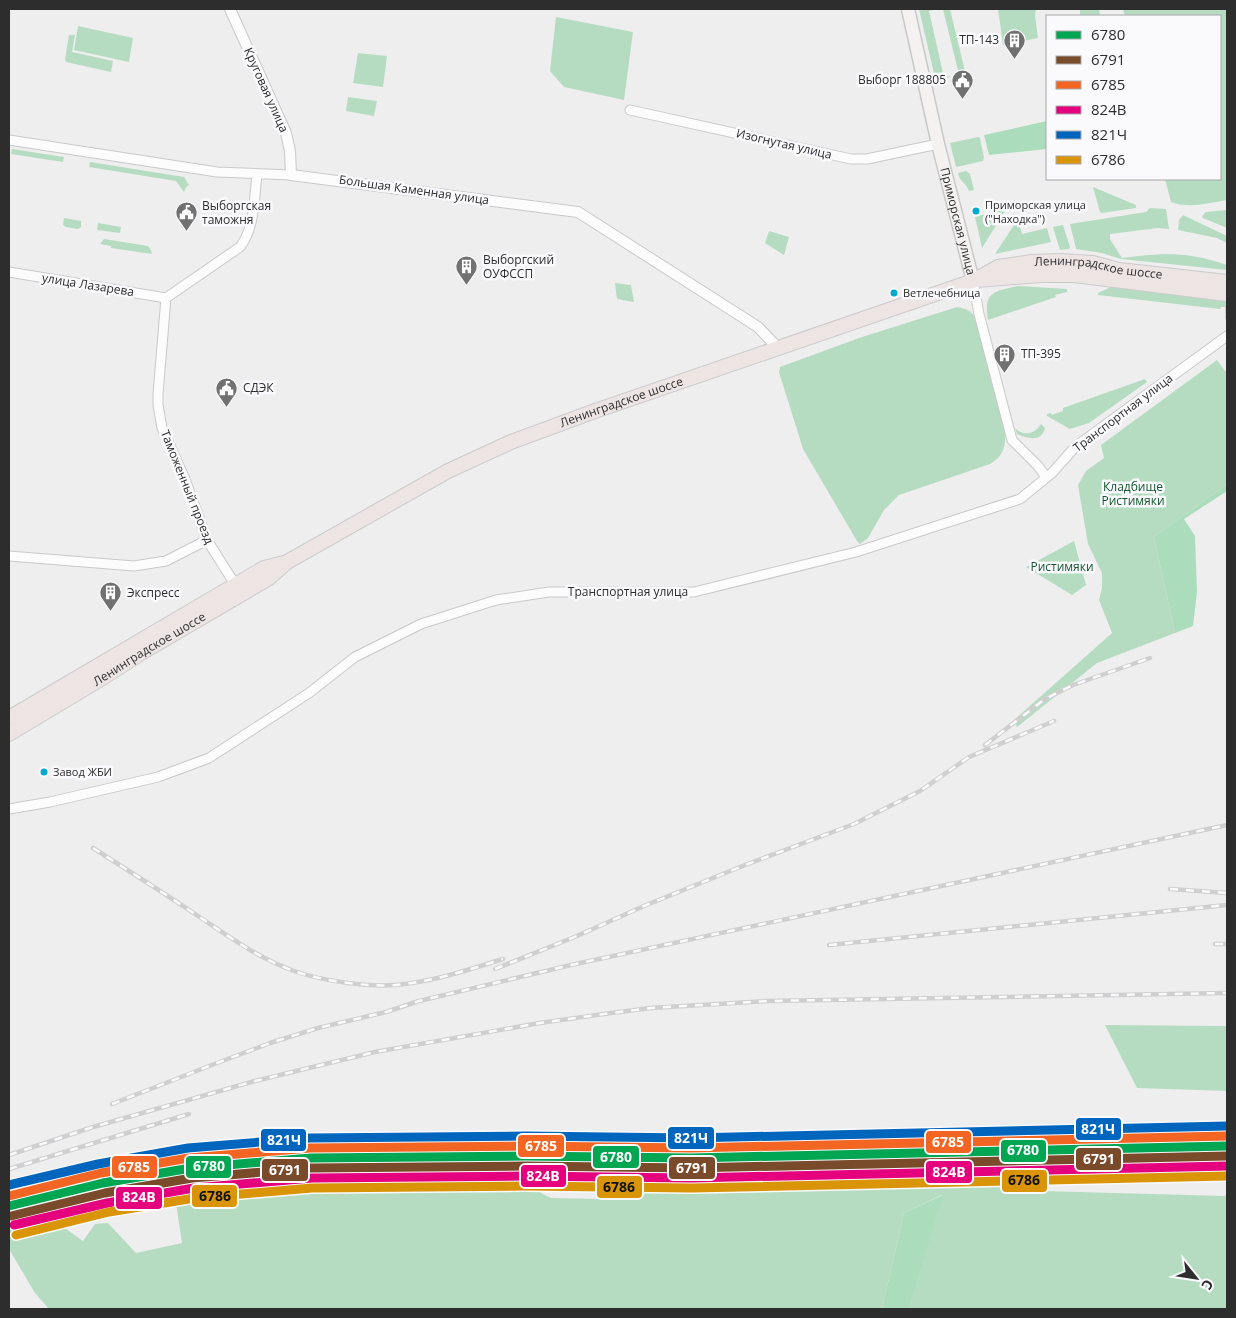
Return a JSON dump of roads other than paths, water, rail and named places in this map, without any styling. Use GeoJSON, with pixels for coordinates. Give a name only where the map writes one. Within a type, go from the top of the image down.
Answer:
{"type":"FeatureCollection","features":[{"type":"Feature","properties":{"kind":"main road","name":"Приморская улица"},"geometry":{"type":"LineString","coordinates":[[908,9],[938,144],[973,280]]}},
{"type":"Feature","properties":{"kind":"main road","name":"Ленинградское шоссе"},"geometry":{"type":"LineString","coordinates":[[9,734],[99,680],[238,590],[264,568],[287,562],[448,470],[511,442],[973,280],[998,267],[1032,262],[1092,263],[1119,270],[1227,282]]}},
{"type":"Feature","properties":{"kind":"main road","name":"Ленинградское шоссе"},"geometry":{"type":"LineString","coordinates":[[973,280],[1040,275],[1074,275],[1227,294]]}},
{"type":"Feature","properties":{"kind":"main road","name":"Ленинградское шоссе"},"geometry":{"type":"LineString","coordinates":[[9,718],[238,590]]}},
{"type":"Feature","properties":{"kind":"street","name":"Круговая улица"},"geometry":{"type":"LineString","coordinates":[[230,9],[286,133],[290,150],[291,175]]}},
{"type":"Feature","properties":{"kind":"street","name":"Изогнутая улица"},"geometry":{"type":"LineString","coordinates":[[630,110],[851,159],[867,159],[938,144]]}},
{"type":"Feature","properties":{"kind":"street","name":"Большая Каменная улица"},"geometry":{"type":"LineString","coordinates":[[9,140],[217,172],[291,175],[578,212],[758,327],[771,338],[778,348]]}},
{"type":"Feature","properties":{"kind":"street"},"geometry":{"type":"LineString","coordinates":[[166,298],[240,247],[246,239],[250,226],[257,175]]}},
{"type":"Feature","properties":{"kind":"street","name":"улица Лазарева"},"geometry":{"type":"LineString","coordinates":[[9,272],[166,298]]}},
{"type":"Feature","properties":{"kind":"street","name":"Приморская улица"},"geometry":{"type":"LineString","coordinates":[[973,280],[979,314],[1012,440],[1038,466],[1046,477]]}},
{"type":"Feature","properties":{"kind":"street","name":"Таможенный проезд"},"geometry":{"type":"LineString","coordinates":[[166,298],[158,405],[162,428],[185,479],[207,540],[238,590]]}},
{"type":"Feature","properties":{"kind":"street","name":"Транспортная улица"},"geometry":{"type":"LineString","coordinates":[[9,809],[50,802],[158,776],[209,758],[309,693],[355,657],[421,624],[496,600],[549,592],[694,592],[856,552],[1020,499],[1046,477],[1075,447],[1227,336]]}},
{"type":"Feature","properties":{"kind":"street"},"geometry":{"type":"LineString","coordinates":[[9,556],[134,566],[166,561],[207,540]]}},
{"type":"Feature","properties":{"kind":"railway"},"geometry":{"type":"LineString","coordinates":[[985,745],[1045,699],[1073,685],[1150,658]]}},
{"type":"Feature","properties":{"kind":"railway"},"geometry":{"type":"LineString","coordinates":[[495,969],[740,867],[854,824],[920,791],[969,757],[1054,721]]}},
{"type":"Feature","properties":{"kind":"railway"},"geometry":{"type":"LineString","coordinates":[[112,1104],[270,1043],[318,1028],[386,1012],[419,1001],[571,965],[1227,825]]}},
{"type":"Feature","properties":{"kind":"railway"},"geometry":{"type":"LineString","coordinates":[[93,848],[254,952],[280,966],[305,975],[358,984],[395,985],[436,978],[503,959]]}},
{"type":"Feature","properties":{"kind":"railway"},"geometry":{"type":"LineString","coordinates":[[1170,889],[1227,893]]}},
{"type":"Feature","properties":{"kind":"railway"},"geometry":{"type":"LineString","coordinates":[[829,945],[1227,905]]}},
{"type":"Feature","properties":{"kind":"railway"},"geometry":{"type":"LineString","coordinates":[[1215,944],[1227,944]]}},
{"type":"Feature","properties":{"kind":"railway"},"geometry":{"type":"LineString","coordinates":[[9,1155],[93,1127],[255,1081],[375,1052],[540,1023],[611,1013],[651,1008],[768,1001],[1227,993]]}},
{"type":"Feature","properties":{"kind":"railway"},"geometry":{"type":"LineString","coordinates":[[9,1169],[189,1114]]}},
{"type":"Feature","properties":{"kind":"place","name":"ТП-143"},"geometry":{"type":"Point","coordinates":[1015,59]}},
{"type":"Feature","properties":{"kind":"place","name":"Выборг 188805"},"geometry":{"type":"Point","coordinates":[962,99]}},
{"type":"Feature","properties":{"kind":"place","name":"Приморская улица (\"Находка\")"},"geometry":{"type":"Point","coordinates":[976,211]}},
{"type":"Feature","properties":{"kind":"place","name":"Выборгская таможня"},"geometry":{"type":"Point","coordinates":[186,232]}},
{"type":"Feature","properties":{"kind":"place","name":"Выборгский ОУФССП"},"geometry":{"type":"Point","coordinates":[467,286]}},
{"type":"Feature","properties":{"kind":"place","name":"Ветлечебница"},"geometry":{"type":"Point","coordinates":[894,293]}},
{"type":"Feature","properties":{"kind":"place","name":"ТП-395"},"geometry":{"type":"Point","coordinates":[1005,373]}},
{"type":"Feature","properties":{"kind":"place","name":"СДЭК"},"geometry":{"type":"Point","coordinates":[227,407]}},
{"type":"Feature","properties":{"kind":"place","name":"Экспресс"},"geometry":{"type":"Point","coordinates":[111,612]}},
{"type":"Feature","properties":{"kind":"place","name":"Завод ЖБИ"},"geometry":{"type":"Point","coordinates":[44,772]}},
{"type":"Feature","properties":{"kind":"park label","name":"Кладбище Ристимяки"},"geometry":{"type":"Point","coordinates":[1133,494]}},
{"type":"Feature","properties":{"kind":"park label","name":"Ристимяки"},"geometry":{"type":"Point","coordinates":[1062,567]}}]}
